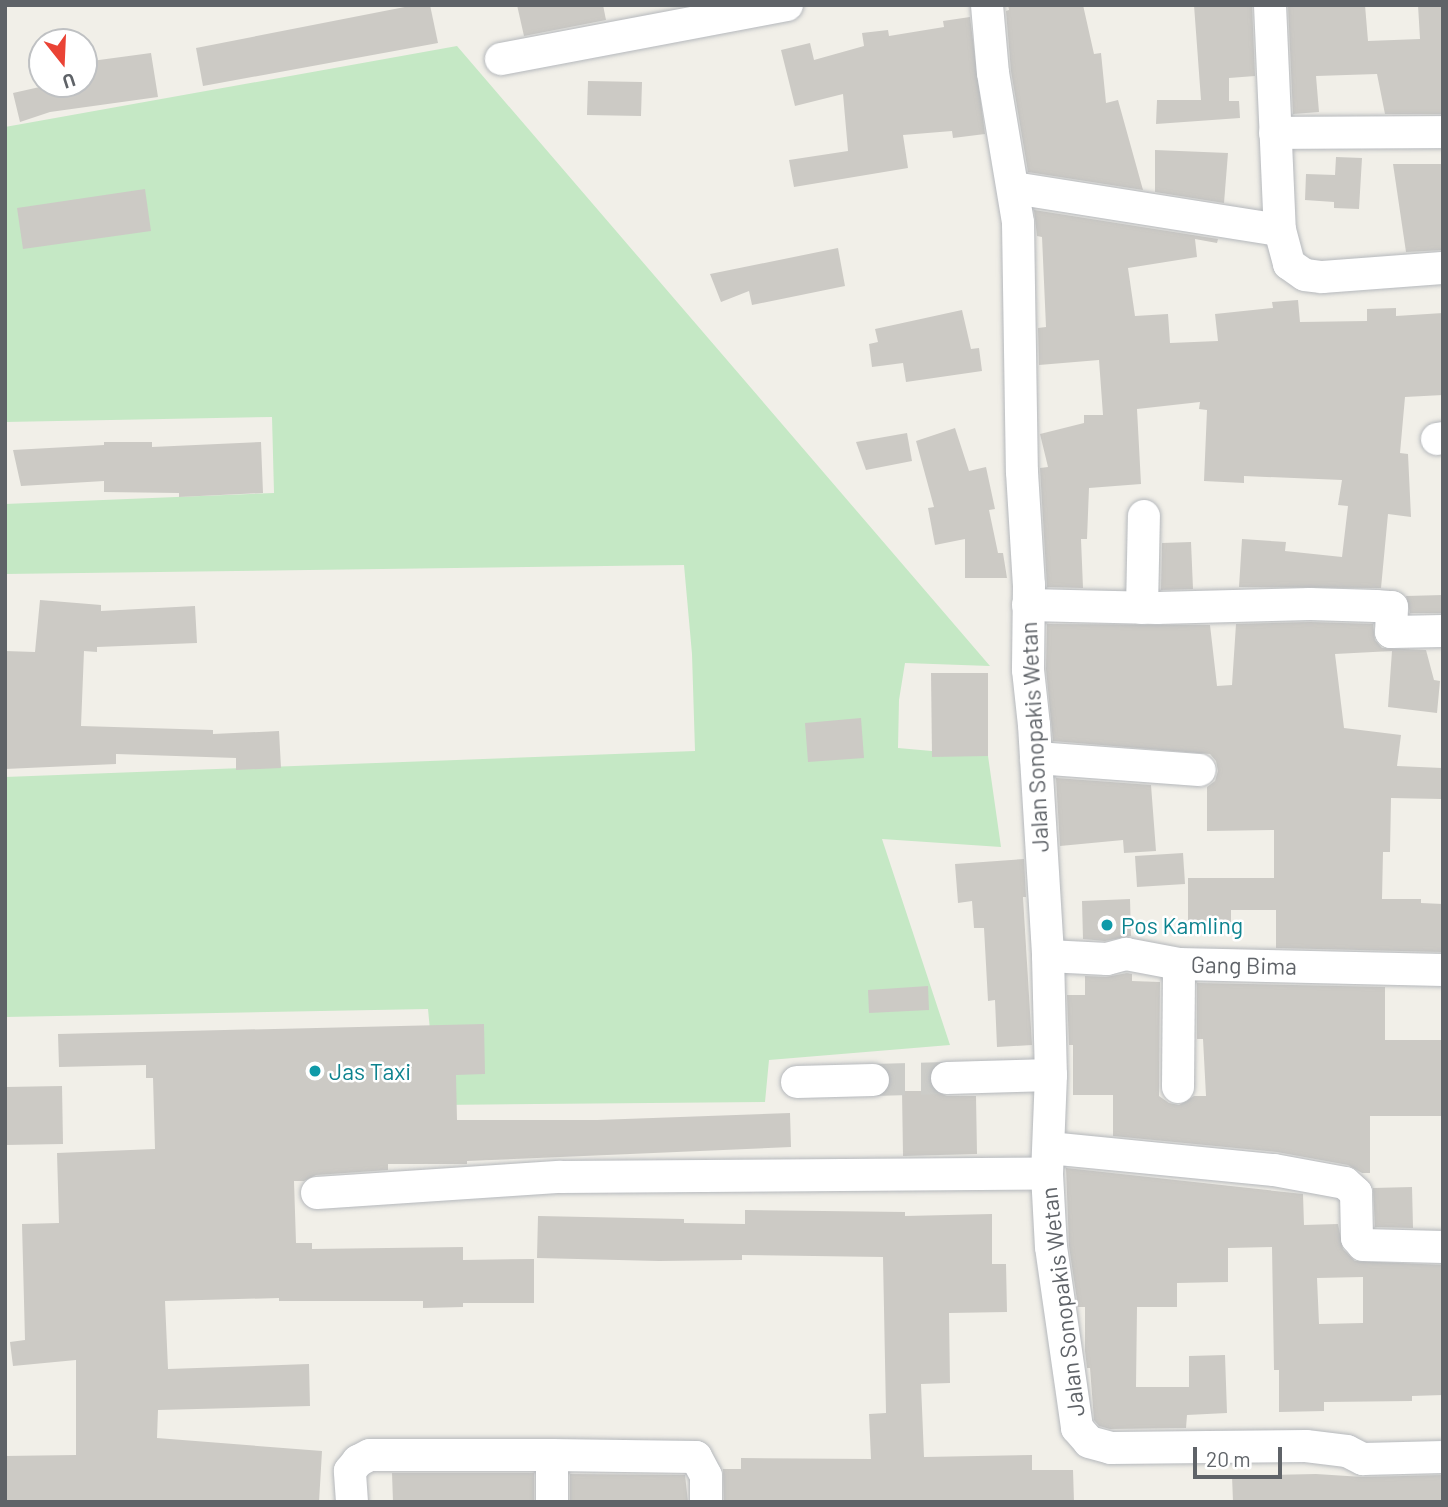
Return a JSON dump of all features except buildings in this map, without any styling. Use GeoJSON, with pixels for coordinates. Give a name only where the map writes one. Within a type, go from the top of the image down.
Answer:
{"type":"FeatureCollection","features":[{"type":"Feature","properties":{"kind":"street"},"geometry":{"type":"LineString","coordinates":[[500,59],[787,5]]}},
{"type":"Feature","properties":{"kind":"street","name":"Jalan Sonopakis Wetan"},"geometry":{"type":"LineString","coordinates":[[987,5],[993,73],[1018,223],[1028,670],[1048,956],[1051,1075],[1048,1161],[1051,1247],[1077,1428],[1089,1442],[1111,1448],[1306,1447],[1347,1451],[1363,1459],[1443,1457]]}},
{"type":"Feature","properties":{"kind":"street"},"geometry":{"type":"LineString","coordinates":[[1270,5],[1280,230],[1289,264],[1305,275],[1322,277],[1443,268]]}},
{"type":"Feature","properties":{"kind":"street"},"geometry":{"type":"LineString","coordinates":[[1275,133],[1443,132]]}},
{"type":"Feature","properties":{"kind":"street"},"geometry":{"type":"LineString","coordinates":[[1014,188],[1280,230]]}},
{"type":"Feature","properties":{"kind":"street"},"geometry":{"type":"LineString","coordinates":[[1142,608],[1144,516]]}},
{"type":"Feature","properties":{"kind":"street"},"geometry":{"type":"LineString","coordinates":[[1028,605],[1142,608],[1392,607],[1391,632],[1443,631]]}},
{"type":"Feature","properties":{"kind":"street"},"geometry":{"type":"LineString","coordinates":[[1036,758],[1200,770]]}},
{"type":"Feature","properties":{"kind":"street","name":"Gang Bima"},"geometry":{"type":"LineString","coordinates":[[1048,956],[1107,959],[1136,954],[1179,964],[1443,970]]}},
{"type":"Feature","properties":{"kind":"street"},"geometry":{"type":"LineString","coordinates":[[1178,1087],[1179,964]]}},
{"type":"Feature","properties":{"kind":"street"},"geometry":{"type":"LineString","coordinates":[[947,1078],[1051,1075]]}},
{"type":"Feature","properties":{"kind":"street"},"geometry":{"type":"LineString","coordinates":[[797,1082],[873,1080]]}},
{"type":"Feature","properties":{"kind":"street"},"geometry":{"type":"LineString","coordinates":[[317,1193],[560,1177],[1048,1161],[1274,1170],[1345,1183],[1356,1193],[1357,1238],[1363,1245],[1443,1247]]}},
{"type":"Feature","properties":{"kind":"street"},"geometry":{"type":"LineString","coordinates":[[352,1502],[350,1471],[358,1461],[370,1455],[696,1457],[706,1476],[706,1502]]}},
{"type":"Feature","properties":{"kind":"street"},"geometry":{"type":"LineString","coordinates":[[552,1455],[552,1502]]}},
{"type":"Feature","properties":{"kind":"green space"},"geometry":{"type":"Polygon","coordinates":[[[457,46],[990,666],[905,663],[899,700],[898,748],[988,756],[1001,847],[882,839],[950,1045],[769,1060],[765,1102],[437,1105],[428,1009],[5,1017],[5,777],[695,751],[692,654],[684,565],[5,574],[5,504],[274,493],[272,417],[5,422],[5,127],[457,46]]]}},
{"type":"Feature","properties":{"kind":"tunnel"},"geometry":{"type":"LineString","coordinates":[[873,1080],[947,1078]]}},
{"type":"Feature","properties":{"kind":"place","name":"Pos Kamling"},"geometry":{"type":"Point","coordinates":[1107,925]}},
{"type":"Feature","properties":{"kind":"place","name":"Jas Taxi"},"geometry":{"type":"Point","coordinates":[315,1071]}}]}
